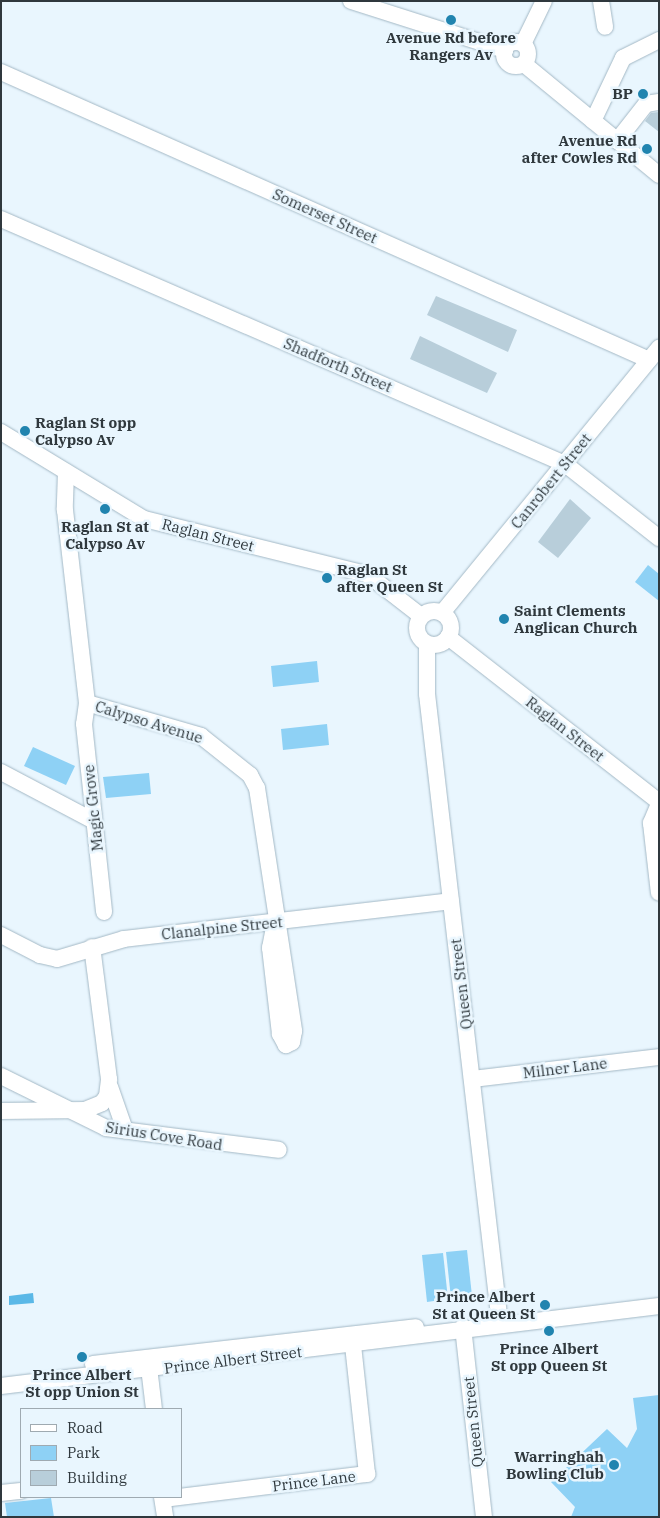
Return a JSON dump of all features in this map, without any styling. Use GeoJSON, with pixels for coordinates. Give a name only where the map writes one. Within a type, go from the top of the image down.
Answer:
{"type":"FeatureCollection","features":[{"type":"Feature","properties":{"kind":"street"},"geometry":{"type":"LineString","coordinates":[[351,1],[505,50]]}},
{"type":"Feature","properties":{"kind":"street"},"geometry":{"type":"LineString","coordinates":[[523,44],[544,1]]}},
{"type":"Feature","properties":{"kind":"street"},"geometry":{"type":"LineString","coordinates":[[601,1],[605,27]]}},
{"type":"Feature","properties":{"kind":"street"},"geometry":{"type":"LineString","coordinates":[[593,121],[623,58],[659,40]]}},
{"type":"Feature","properties":{"kind":"street"},"geometry":{"type":"LineString","coordinates":[[505,50],[513,43],[523,44]]}},
{"type":"Feature","properties":{"kind":"street"},"geometry":{"type":"LineString","coordinates":[[523,44],[528,53],[524,64]]}},
{"type":"Feature","properties":{"kind":"street"},"geometry":{"type":"LineString","coordinates":[[505,50],[509,64],[524,64],[617,141],[657,168]]}},
{"type":"Feature","properties":{"kind":"street","name":"Somerset Street"},"geometry":{"type":"LineString","coordinates":[[1,72],[654,354]]}},
{"type":"Feature","properties":{"kind":"street"},"geometry":{"type":"LineString","coordinates":[[617,141],[646,104],[659,102]]}},
{"type":"Feature","properties":{"kind":"street","name":"Shadforth Street"},"geometry":{"type":"LineString","coordinates":[[1,219],[565,464],[659,538]]}},
{"type":"Feature","properties":{"kind":"street","name":"Canrobert Street"},"geometry":{"type":"LineString","coordinates":[[442,613],[654,354]]}},
{"type":"Feature","properties":{"kind":"street","name":"Raglan Street"},"geometry":{"type":"LineString","coordinates":[[1,432],[144,519],[367,574],[421,616]]}},
{"type":"Feature","properties":{"kind":"street","name":"Calypso Avenue"},"geometry":{"type":"LineString","coordinates":[[66,472],[65,510],[87,703],[201,736],[250,775],[259,794],[275,922],[283,941],[294,1031],[292,1042],[286,1045],[280,1034],[270,948],[275,922]]}},
{"type":"Feature","properties":{"kind":"street"},"geometry":{"type":"LineString","coordinates":[[432,611],[442,613],[451,626],[448,637],[441,644],[427,644],[417,632],[421,616],[432,611]]}},
{"type":"Feature","properties":{"kind":"street","name":"Raglan Street"},"geometry":{"type":"LineString","coordinates":[[448,637],[659,803]]}},
{"type":"Feature","properties":{"kind":"street","name":"Queen Street"},"geometry":{"type":"LineString","coordinates":[[427,644],[425,676],[500,1324]]}},
{"type":"Feature","properties":{"kind":"street","name":"Magic Grove"},"geometry":{"type":"LineString","coordinates":[[87,703],[84,724],[104,912]]}},
{"type":"Feature","properties":{"kind":"street"},"geometry":{"type":"LineString","coordinates":[[1,772],[94,821]]}},
{"type":"Feature","properties":{"kind":"street"},"geometry":{"type":"LineString","coordinates":[[659,803],[651,823],[659,893]]}},
{"type":"Feature","properties":{"kind":"street","name":"Clanalpine Street"},"geometry":{"type":"LineString","coordinates":[[1,934],[49,958],[124,939],[451,901]]}},
{"type":"Feature","properties":{"kind":"street"},"geometry":{"type":"LineString","coordinates":[[92,947],[110,1087],[125,1130]]}},
{"type":"Feature","properties":{"kind":"street","name":"Milner Lane"},"geometry":{"type":"LineString","coordinates":[[472,1079],[659,1057]]}},
{"type":"Feature","properties":{"kind":"street","name":"Sirius Cove Road"},"geometry":{"type":"LineString","coordinates":[[1,1076],[73,1110],[90,1122],[125,1130],[220,1145],[279,1150]]}},
{"type":"Feature","properties":{"kind":"street"},"geometry":{"type":"LineString","coordinates":[[1,1111],[73,1110],[95,1107],[107,1096],[110,1087]]}},
{"type":"Feature","properties":{"kind":"street","name":"Prince Albert Street"},"geometry":{"type":"LineString","coordinates":[[1,1386],[148,1363],[433,1325],[463,1327],[500,1324],[659,1306]]}},
{"type":"Feature","properties":{"kind":"street","name":"Queen Street"},"geometry":{"type":"LineString","coordinates":[[463,1327],[484,1517]]}},
{"type":"Feature","properties":{"kind":"street","name":"Prince Albert Street"},"geometry":{"type":"LineString","coordinates":[[1,1375],[353,1346],[437,1335],[463,1327]]}},
{"type":"Feature","properties":{"kind":"street","name":"Prince Lane"},"geometry":{"type":"LineString","coordinates":[[182,1496],[366,1474],[353,1346]]}},
{"type":"Feature","properties":{"kind":"street"},"geometry":{"type":"LineString","coordinates":[[148,1363],[154,1408]]}},
{"type":"Feature","properties":{"kind":"street"},"geometry":{"type":"LineString","coordinates":[[1,1493],[20,1491]]}},
{"type":"Feature","properties":{"kind":"street"},"geometry":{"type":"LineString","coordinates":[[162,1498],[165,1517]]}},
{"type":"Feature","properties":{"kind":"green space"},"geometry":{"type":"Polygon","coordinates":[[[648,565],[659,574],[659,601],[635,582],[648,565]]]}},
{"type":"Feature","properties":{"kind":"green space"},"geometry":{"type":"Polygon","coordinates":[[[317,661],[319,682],[273,687],[271,666],[317,661]]]}},
{"type":"Feature","properties":{"kind":"green space"},"geometry":{"type":"Polygon","coordinates":[[[327,724],[329,745],[283,750],[281,729],[327,724]]]}},
{"type":"Feature","properties":{"kind":"green space"},"geometry":{"type":"Polygon","coordinates":[[[33,747],[75,766],[66,785],[24,766],[33,747]]]}},
{"type":"Feature","properties":{"kind":"green space"},"geometry":{"type":"Polygon","coordinates":[[[149,773],[151,794],[106,798],[103,777],[149,773]]]}},
{"type":"Feature","properties":{"kind":"green space"},"geometry":{"type":"Polygon","coordinates":[[[467,1250],[472,1296],[451,1298],[446,1252],[467,1250]]]}},
{"type":"Feature","properties":{"kind":"green space"},"geometry":{"type":"Polygon","coordinates":[[[443,1253],[448,1299],[427,1302],[422,1255],[443,1253]]]}},
{"type":"Feature","properties":{"kind":"green space","name":"Warringhah Bowling Club"},"geometry":{"type":"Polygon","coordinates":[[[659,1395],[659,1517],[571,1517],[575,1507],[551,1482],[607,1429],[627,1448],[637,1429],[633,1398],[659,1395]]]}},
{"type":"Feature","properties":{"kind":"green space"},"geometry":{"type":"Polygon","coordinates":[[[51,1498],[54,1517],[7,1517],[5,1503],[51,1498]]]}},
{"type":"Feature","properties":{"kind":"shaded area"},"geometry":{"type":"Polygon","coordinates":[[[33,1293],[34,1303],[9,1305],[9,1296],[33,1293]]]}},
{"type":"Feature","properties":{"kind":"building"},"geometry":{"type":"Polygon","coordinates":[[[659,112],[659,132],[645,121],[651,113],[659,112]]]}},
{"type":"Feature","properties":{"kind":"building"},"geometry":{"type":"Polygon","coordinates":[[[436,296],[517,330],[508,352],[427,315],[436,296]]]}},
{"type":"Feature","properties":{"kind":"building"},"geometry":{"type":"Polygon","coordinates":[[[420,336],[497,373],[487,393],[410,359],[420,336]]]}},
{"type":"Feature","properties":{"kind":"building"},"geometry":{"type":"Polygon","coordinates":[[[570,499],[591,518],[558,558],[538,542],[570,499]]]}},
{"type":"Feature","properties":{"kind":"place","name":"Avenue Rd before Rangers Av"},"geometry":{"type":"Point","coordinates":[451,20]}},
{"type":"Feature","properties":{"kind":"place","name":"BP"},"geometry":{"type":"Point","coordinates":[643,94]}},
{"type":"Feature","properties":{"kind":"place","name":"Avenue Rd after Cowles Rd"},"geometry":{"type":"Point","coordinates":[647,149]}},
{"type":"Feature","properties":{"kind":"place","name":"Raglan St opp Calypso Av"},"geometry":{"type":"Point","coordinates":[25,431]}},
{"type":"Feature","properties":{"kind":"place","name":"Raglan St at Calypso Av"},"geometry":{"type":"Point","coordinates":[105,509]}},
{"type":"Feature","properties":{"kind":"place","name":"Raglan St after Queen St"},"geometry":{"type":"Point","coordinates":[327,578]}},
{"type":"Feature","properties":{"kind":"place","name":"Saint Clements Anglican Church"},"geometry":{"type":"Point","coordinates":[504,619]}},
{"type":"Feature","properties":{"kind":"place","name":"Prince Albert St at Queen St"},"geometry":{"type":"Point","coordinates":[545,1305]}},
{"type":"Feature","properties":{"kind":"place","name":"Prince Albert St opp Queen St"},"geometry":{"type":"Point","coordinates":[549,1331]}},
{"type":"Feature","properties":{"kind":"place","name":"Prince Albert St opp Union St"},"geometry":{"type":"Point","coordinates":[82,1357]}},
{"type":"Feature","properties":{"kind":"place","name":"Warringhah Bowling Club"},"geometry":{"type":"Point","coordinates":[614,1465]}}]}
